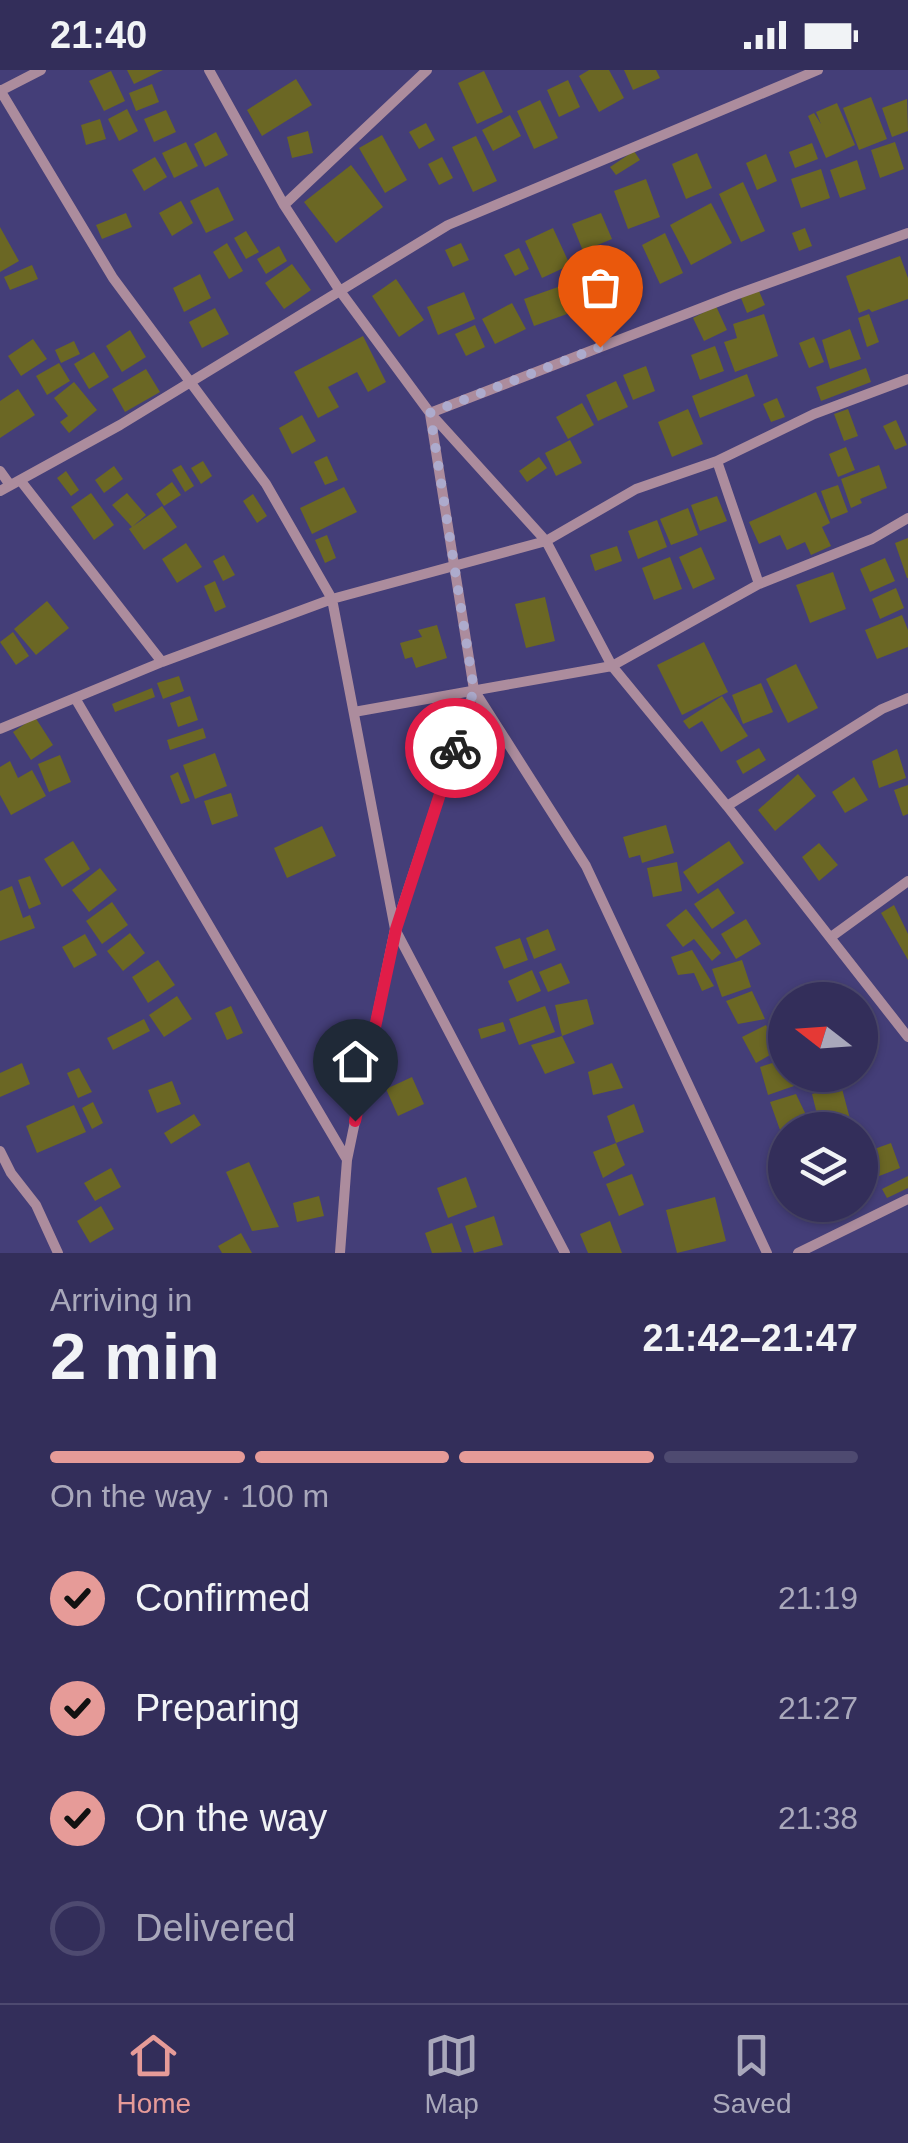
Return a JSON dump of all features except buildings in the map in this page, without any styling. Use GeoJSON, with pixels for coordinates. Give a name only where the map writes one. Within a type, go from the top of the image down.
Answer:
{"type":"FeatureCollection","features":[{"type":"Feature","properties":{"kind":"street"},"geometry":{"type":"LineString","coordinates":[[41,70],[0,90],[113,278],[266,484],[332,599],[396,929],[566,1253]]}},
{"type":"Feature","properties":{"kind":"street"},"geometry":{"type":"LineString","coordinates":[[209,70],[284,205],[340,291],[430,413],[546,541],[612,666],[908,1037]]}},
{"type":"Feature","properties":{"kind":"street"},"geometry":{"type":"LineString","coordinates":[[284,205],[427,70]]}},
{"type":"Feature","properties":{"kind":"street"},"geometry":{"type":"LineString","coordinates":[[10,485],[448,225],[818,70]]}},
{"type":"Feature","properties":{"kind":"street"},"geometry":{"type":"LineString","coordinates":[[430,413],[908,233]]}},
{"type":"Feature","properties":{"kind":"street"},"geometry":{"type":"LineString","coordinates":[[0,729],[162,662],[332,599],[546,541],[636,490],[717,462],[814,414],[908,378]]}},
{"type":"Feature","properties":{"kind":"street"},"geometry":{"type":"LineString","coordinates":[[430,413],[474,690],[586,866],[767,1253]]}},
{"type":"Feature","properties":{"kind":"street"},"geometry":{"type":"LineString","coordinates":[[717,462],[760,584]]}},
{"type":"Feature","properties":{"kind":"street"},"geometry":{"type":"LineString","coordinates":[[0,470],[162,662]]}},
{"type":"Feature","properties":{"kind":"street"},"geometry":{"type":"LineString","coordinates":[[354,712],[612,666],[760,584],[872,539],[908,518]]}},
{"type":"Feature","properties":{"kind":"street"},"geometry":{"type":"LineString","coordinates":[[340,1253],[347,1160],[396,929],[474,690]]}},
{"type":"Feature","properties":{"kind":"street"},"geometry":{"type":"LineString","coordinates":[[76,698],[347,1160]]}},
{"type":"Feature","properties":{"kind":"street"},"geometry":{"type":"LineString","coordinates":[[727,806],[882,709],[908,698]]}},
{"type":"Feature","properties":{"kind":"street"},"geometry":{"type":"LineString","coordinates":[[831,938],[908,881]]}},
{"type":"Feature","properties":{"kind":"street"},"geometry":{"type":"LineString","coordinates":[[0,1151],[11,1174],[36,1205],[58,1253]]}},
{"type":"Feature","properties":{"kind":"street"},"geometry":{"type":"LineString","coordinates":[[798,1253],[908,1199]]}},
{"type":"Feature","properties":{"kind":"way so far"},"geometry":{"type":"LineString","coordinates":[[455,748],[474,690],[430,413],[600,347]]}},
{"type":"Feature","properties":{"kind":"route"},"geometry":{"type":"LineString","coordinates":[[355,1121],[396,929],[455,748]]}}]}
